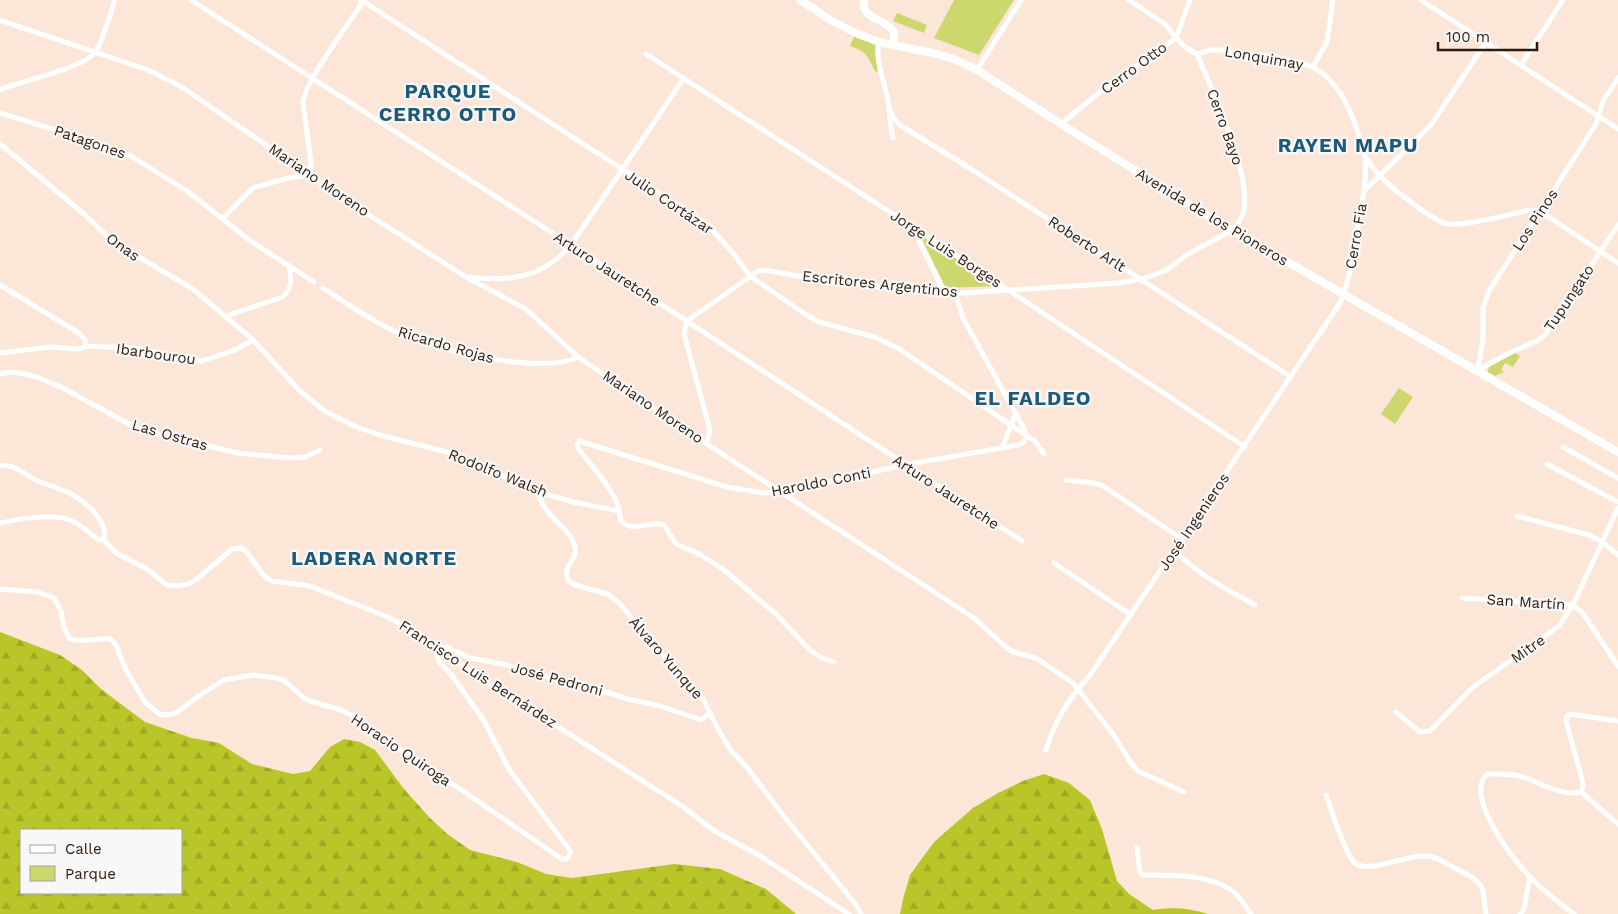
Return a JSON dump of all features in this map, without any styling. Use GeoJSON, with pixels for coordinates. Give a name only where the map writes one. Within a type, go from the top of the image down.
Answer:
{"type":"FeatureCollection","features":[{"type":"Feature","properties":{"kind":"main road","name":"Avenida de los Pioneros"},"geometry":{"type":"LineString","coordinates":[[800,0],[837,24],[879,42],[937,54],[977,70],[1233,230],[1618,452]]}},
{"type":"Feature","properties":{"kind":"main road"},"geometry":{"type":"LineString","coordinates":[[864,0],[867,12],[872,18],[888,25],[894,32],[894,45]]}},
{"type":"Feature","properties":{"kind":"street"},"geometry":{"type":"LineString","coordinates":[[0,90],[76,65],[89,58],[95,52],[115,0]]}},
{"type":"Feature","properties":{"kind":"street","name":"Arturo Jauretche"},"geometry":{"type":"LineString","coordinates":[[190,0],[571,245],[1022,541]]}},
{"type":"Feature","properties":{"kind":"street"},"geometry":{"type":"LineString","coordinates":[[314,282],[252,242],[223,218],[253,188],[309,173],[311,162],[304,96],[313,78],[363,0]]}},
{"type":"Feature","properties":{"kind":"street","name":"Julio Cortázar"},"geometry":{"type":"LineString","coordinates":[[363,0],[621,170],[707,224],[734,253],[750,276],[805,314],[819,322],[874,337],[898,348],[1027,436],[1035,442],[1044,454]]}},
{"type":"Feature","properties":{"kind":"street"},"geometry":{"type":"LineString","coordinates":[[977,70],[1021,0]]}},
{"type":"Feature","properties":{"kind":"street"},"geometry":{"type":"LineString","coordinates":[[1128,0],[1165,24],[1185,47],[1197,54]]}},
{"type":"Feature","properties":{"kind":"street","name":"Cerro Otto"},"geometry":{"type":"LineString","coordinates":[[1061,124],[1101,91],[1176,38],[1190,0]]}},
{"type":"Feature","properties":{"kind":"street"},"geometry":{"type":"LineString","coordinates":[[1313,67],[1327,42],[1333,0]]}},
{"type":"Feature","properties":{"kind":"street"},"geometry":{"type":"LineString","coordinates":[[1421,0],[1618,129]]}},
{"type":"Feature","properties":{"kind":"street"},"geometry":{"type":"LineString","coordinates":[[1521,65],[1563,0]]}},
{"type":"Feature","properties":{"kind":"street","name":"Mariano Moreno"},"geometry":{"type":"LineString","coordinates":[[0,20],[148,70],[182,87],[344,199],[466,276],[526,309],[578,357],[707,444],[974,618],[1008,649],[1036,658],[1073,682],[1113,734],[1138,771],[1184,792]]}},
{"type":"Feature","properties":{"kind":"street"},"geometry":{"type":"LineString","coordinates":[[879,42],[877,52],[889,107],[889,124],[893,138]]}},
{"type":"Feature","properties":{"kind":"street","name":"Cerro Fia"},"geometry":{"type":"LineString","coordinates":[[1344,294],[1353,259],[1365,190],[1431,125],[1486,42]]}},
{"type":"Feature","properties":{"kind":"street","name":"Lonquimay"},"geometry":{"type":"LineString","coordinates":[[1197,54],[1210,50],[1222,50],[1298,61],[1321,72],[1335,86],[1348,105],[1356,124],[1365,156],[1365,190]]}},
{"type":"Feature","properties":{"kind":"street","name":"Jorge Luis Borges"},"geometry":{"type":"LineString","coordinates":[[646,54],[1245,446]]}},
{"type":"Feature","properties":{"kind":"street","name":"Cerro Bayo"},"geometry":{"type":"LineString","coordinates":[[1197,54],[1231,138],[1241,173],[1244,210],[1233,230]]}},
{"type":"Feature","properties":{"kind":"street"},"geometry":{"type":"LineString","coordinates":[[466,276],[501,279],[524,276],[542,270],[560,258],[571,245],[684,78]]}},
{"type":"Feature","properties":{"kind":"street","name":"Los Pinos"},"geometry":{"type":"LineString","coordinates":[[1478,370],[1483,338],[1483,308],[1485,299],[1596,124],[1603,101],[1618,78]]}},
{"type":"Feature","properties":{"kind":"street","name":"Roberto Arlt"},"geometry":{"type":"LineString","coordinates":[[889,107],[894,119],[900,125],[1292,377]]}},
{"type":"Feature","properties":{"kind":"street","name":"Patagones"},"geometry":{"type":"LineString","coordinates":[[0,113],[103,145],[131,156],[187,191],[223,218]]}},
{"type":"Feature","properties":{"kind":"street","name":"Onas"},"geometry":{"type":"LineString","coordinates":[[0,144],[84,214],[113,242],[194,289],[253,340]]}},
{"type":"Feature","properties":{"kind":"street","name":"Lonquimay"},"geometry":{"type":"LineString","coordinates":[[1365,156],[1379,175],[1436,220],[1447,224],[1459,224],[1530,210],[1540,211]]}},
{"type":"Feature","properties":{"kind":"street"},"geometry":{"type":"LineString","coordinates":[[1540,211],[1618,263]]}},
{"type":"Feature","properties":{"kind":"street","name":"Tupungato"},"geometry":{"type":"LineString","coordinates":[[1478,370],[1508,353],[1537,341],[1545,335],[1618,225]]}},
{"type":"Feature","properties":{"kind":"street"},"geometry":{"type":"LineString","coordinates":[[916,229],[920,243],[945,294]]}},
{"type":"Feature","properties":{"kind":"street","name":"Escritores Argentinos"},"geometry":{"type":"LineString","coordinates":[[687,321],[750,276],[764,270],[833,282],[945,294],[1119,283],[1142,279],[1165,271],[1188,254],[1233,230]]}},
{"type":"Feature","properties":{"kind":"street"},"geometry":{"type":"LineString","coordinates":[[226,316],[283,297],[287,293],[292,281],[289,266]]}},
{"type":"Feature","properties":{"kind":"street"},"geometry":{"type":"LineString","coordinates":[[0,286],[79,333],[85,340],[85,346]]}},
{"type":"Feature","properties":{"kind":"street","name":"Ricardo Rojas"},"geometry":{"type":"LineString","coordinates":[[323,288],[406,336],[441,346],[510,362],[562,363],[578,357]]}},
{"type":"Feature","properties":{"kind":"street"},"geometry":{"type":"LineString","coordinates":[[956,294],[963,318],[1027,436]]}},
{"type":"Feature","properties":{"kind":"street","name":"José Ingenieros"},"geometry":{"type":"LineString","coordinates":[[1046,750],[1055,724],[1078,688],[1090,675],[1292,377],[1344,294]]}},
{"type":"Feature","properties":{"kind":"street"},"geometry":{"type":"LineString","coordinates":[[687,321],[684,334],[710,430],[707,444]]}},
{"type":"Feature","properties":{"kind":"street","name":"Ibarbourou"},"geometry":{"type":"LineString","coordinates":[[0,353],[51,347],[83,348],[85,346],[134,348],[202,361],[235,350],[253,340]]}},
{"type":"Feature","properties":{"kind":"street","name":"Rodolfo Walsh"},"geometry":{"type":"LineString","coordinates":[[253,340],[312,402],[340,420],[383,436],[451,453],[539,492],[573,502],[618,511]]}},
{"type":"Feature","properties":{"kind":"street","name":"Las Ostras"},"geometry":{"type":"LineString","coordinates":[[0,374],[12,372],[34,376],[61,388],[140,430],[238,453],[289,458],[305,456],[320,450]]}},
{"type":"Feature","properties":{"kind":"street"},"geometry":{"type":"LineString","coordinates":[[1002,448],[1016,413]]}},
{"type":"Feature","properties":{"kind":"street","name":"Haroldo Conti"},"geometry":{"type":"LineString","coordinates":[[618,511],[617,503],[606,485],[577,446],[580,441],[727,487],[764,493],[782,492],[904,465],[1018,445],[1024,442],[1027,436]]}},
{"type":"Feature","properties":{"kind":"street"},"geometry":{"type":"LineString","coordinates":[[1563,447],[1618,478]]}},
{"type":"Feature","properties":{"kind":"street"},"geometry":{"type":"LineString","coordinates":[[1547,464],[1618,502]]}},
{"type":"Feature","properties":{"kind":"street"},"geometry":{"type":"LineString","coordinates":[[0,466],[10,465],[31,478],[73,495],[94,512],[99,518],[104,531],[103,539],[99,540],[86,529],[68,519],[54,517],[0,523]]}},
{"type":"Feature","properties":{"kind":"street"},"geometry":{"type":"LineString","coordinates":[[1066,480],[1094,483],[1103,486],[1182,539]]}},
{"type":"Feature","properties":{"kind":"street","name":"Álvaro Yunque"},"geometry":{"type":"LineString","coordinates":[[539,492],[539,498],[545,508],[572,539],[576,547],[576,552],[566,574],[569,581],[575,585],[614,597],[659,651],[702,697],[730,749],[750,770],[857,906],[861,914]]}},
{"type":"Feature","properties":{"kind":"street","name":"Mitre"},"geometry":{"type":"LineString","coordinates":[[1396,712],[1420,732],[1430,731],[1472,688],[1553,631],[1566,618],[1573,605],[1618,508]]}},
{"type":"Feature","properties":{"kind":"street"},"geometry":{"type":"LineString","coordinates":[[618,511],[620,521],[629,527],[659,523],[664,526],[676,544],[699,554],[723,569],[777,615],[812,651],[822,658],[834,662]]}},
{"type":"Feature","properties":{"kind":"street"},"geometry":{"type":"LineString","coordinates":[[1517,516],[1589,535],[1602,542],[1618,555]]}},
{"type":"Feature","properties":{"kind":"street","name":"Francisco Luis Bernárdez"},"geometry":{"type":"LineString","coordinates":[[103,539],[116,553],[147,569],[167,585],[176,586],[189,584],[232,549],[241,548],[246,551],[265,577],[272,581],[310,586],[405,626],[466,668],[682,806],[711,830],[757,854],[849,914]]}},
{"type":"Feature","properties":{"kind":"street"},"geometry":{"type":"LineString","coordinates":[[1174,550],[1186,563],[1212,581],[1255,605]]}},
{"type":"Feature","properties":{"kind":"street"},"geometry":{"type":"LineString","coordinates":[[1054,563],[1131,615]]}},
{"type":"Feature","properties":{"kind":"street","name":"Horacio Quiroga"},"geometry":{"type":"LineString","coordinates":[[0,589],[37,592],[54,598],[61,612],[64,627],[69,638],[86,640],[112,639],[126,670],[145,702],[159,714],[176,713],[224,680],[253,675],[277,678],[285,681],[304,698],[341,710],[354,717],[562,859],[567,859],[571,852],[510,771],[484,721],[451,674],[440,662],[436,652],[439,648]]}},
{"type":"Feature","properties":{"kind":"street","name":"San Martín"},"geometry":{"type":"LineString","coordinates":[[1462,598],[1573,605],[1582,612],[1618,666]]}},
{"type":"Feature","properties":{"kind":"street","name":"José Pedroni"},"geometry":{"type":"LineString","coordinates":[[439,648],[447,647],[470,658],[507,665],[527,672],[660,706],[696,719],[702,720],[710,713]]}},
{"type":"Feature","properties":{"kind":"street"},"geometry":{"type":"LineString","coordinates":[[1581,792],[1583,786],[1582,779],[1566,721],[1567,716],[1570,714],[1618,721]]}},
{"type":"Feature","properties":{"kind":"street"},"geometry":{"type":"LineString","coordinates":[[1574,914],[1530,877],[1495,831],[1487,814],[1480,789],[1483,778],[1487,774],[1505,774],[1522,777],[1564,792],[1575,794],[1581,792]]}},
{"type":"Feature","properties":{"kind":"street"},"geometry":{"type":"LineString","coordinates":[[1581,792],[1618,824]]}},
{"type":"Feature","properties":{"kind":"street"},"geometry":{"type":"LineString","coordinates":[[1326,795],[1350,858],[1355,864],[1362,866],[1376,865],[1419,856],[1429,856],[1437,859],[1478,882],[1483,889],[1486,914]]}},
{"type":"Feature","properties":{"kind":"street"},"geometry":{"type":"LineString","coordinates":[[1137,847],[1140,873],[1143,875],[1175,876],[1214,881],[1232,890],[1251,914]]}},
{"type":"Feature","properties":{"kind":"street"},"geometry":{"type":"LineString","coordinates":[[1520,914],[1524,909],[1530,877]]}},
{"type":"Feature","properties":{"kind":"green space"},"geometry":{"type":"Polygon","coordinates":[[[954,0],[1014,0],[979,55],[934,38],[954,0]]]}},
{"type":"Feature","properties":{"kind":"green space"},"geometry":{"type":"Polygon","coordinates":[[[897,13],[927,25],[924,33],[893,21],[897,13]]]}},
{"type":"Feature","properties":{"kind":"green space"},"geometry":{"type":"Polygon","coordinates":[[[854,36],[877,44],[875,51],[879,69],[876,72],[865,53],[850,46],[854,36]]]}},
{"type":"Feature","properties":{"kind":"green space"},"geometry":{"type":"Polygon","coordinates":[[[924,238],[928,238],[999,286],[946,288],[923,241],[924,238]]]}},
{"type":"Feature","properties":{"kind":"green space"},"geometry":{"type":"Polygon","coordinates":[[[1515,353],[1520,356],[1513,367],[1505,363],[1501,370],[1504,372],[1495,376],[1488,372],[1489,367],[1515,353]]]}},
{"type":"Feature","properties":{"kind":"green space"},"geometry":{"type":"Polygon","coordinates":[[[1399,388],[1413,397],[1395,424],[1381,414],[1399,388]]]}},
{"type":"Feature","properties":{"kind":"green space"},"geometry":{"type":"Polygon","coordinates":[[[0,632],[60,655],[82,670],[101,689],[145,722],[192,738],[219,743],[252,764],[293,774],[310,771],[330,747],[344,739],[360,742],[375,750],[404,789],[429,817],[446,833],[470,850],[517,862],[546,874],[572,878],[674,864],[720,869],[766,889],[796,914],[0,914],[0,632]]]}},
{"type":"Feature","properties":{"kind":"green space"},"geometry":{"type":"Polygon","coordinates":[[[1044,774],[1069,783],[1090,800],[1102,829],[1117,881],[1129,894],[1153,910],[1181,909],[1208,914],[900,914],[910,875],[934,842],[973,808],[1023,781],[1044,774]]]}},
{"type":"Feature","properties":{"kind":"district","name":"PARQUE CERRO OTTO"},"geometry":{"type":"Point","coordinates":[448,102]}},
{"type":"Feature","properties":{"kind":"district","name":"RAYEN MAPU"},"geometry":{"type":"Point","coordinates":[1348,145]}},
{"type":"Feature","properties":{"kind":"district","name":"EL FALDEO"},"geometry":{"type":"Point","coordinates":[1033,398]}},
{"type":"Feature","properties":{"kind":"district","name":"LADERA NORTE"},"geometry":{"type":"Point","coordinates":[374,558]}}]}
